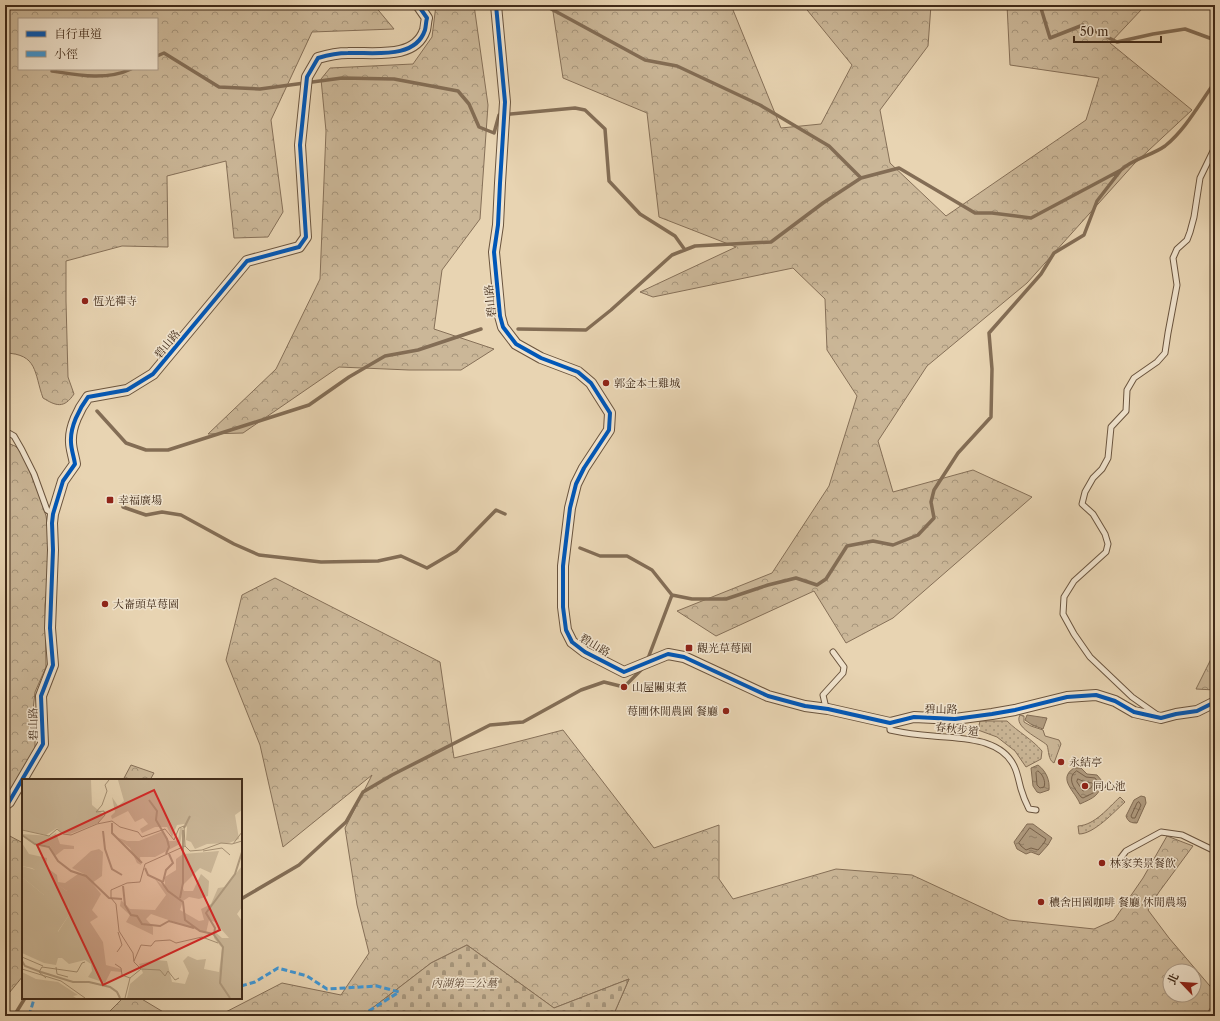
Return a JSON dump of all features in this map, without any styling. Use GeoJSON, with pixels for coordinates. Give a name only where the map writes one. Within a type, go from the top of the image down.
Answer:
{"type":"FeatureCollection","features":[{"type":"Feature","properties":{"kind":"street","name":"碧山路"},"geometry":{"type":"LineString","coordinates":[[22,779],[43,744],[41,696],[54,665],[50,628],[53,514],[63,482],[75,464],[71,441],[73,427],[82,406],[88,398],[127,390],[153,374],[247,261],[299,247],[306,237],[300,145],[307,77],[318,58],[347,52],[387,53],[402,51],[416,43],[425,30],[427,18],[418,5]]}},
{"type":"Feature","properties":{"kind":"street","name":"碧山路"},"geometry":{"type":"LineString","coordinates":[[496,5],[505,102],[498,225],[494,252],[500,316],[503,327],[516,344],[541,358],[578,372],[591,383],[610,414],[609,430],[584,468],[576,484],[570,508],[563,566],[563,607],[566,630],[572,642],[585,652],[624,672],[668,654],[684,657],[768,696],[805,706],[827,709],[890,724],[914,717],[955,719],[1015,710],[1067,697],[1096,695],[1115,701],[1134,712],[1161,718],[1197,711],[1215,702]]}},
{"type":"Feature","properties":{"kind":"street","name":"碧山路"},"geometry":{"type":"LineString","coordinates":[[5,805],[9,802],[22,780]]}},
{"type":"Feature","properties":{"kind":"lane"},"geometry":{"type":"LineString","coordinates":[[1161,718],[1132,697],[1090,657],[1074,634],[1063,614],[1064,597],[1074,581],[1106,552],[1108,544],[1105,534],[1093,514],[1082,504],[1085,492],[1093,478],[1102,469],[1108,458],[1111,426],[1126,411],[1127,390],[1134,378],[1157,362],[1165,353],[1177,285],[1173,258],[1177,250],[1187,240],[1194,218],[1200,178],[1215,147]]}},
{"type":"Feature","properties":{"kind":"lane"},"geometry":{"type":"LineString","coordinates":[[5,431],[14,436],[34,474],[47,510],[53,514]]}},
{"type":"Feature","properties":{"kind":"lane"},"geometry":{"type":"LineString","coordinates":[[827,709],[823,695],[843,673],[844,667],[833,652]]}},
{"type":"Feature","properties":{"kind":"lane","name":"春秋步道"},"geometry":{"type":"LineString","coordinates":[[890,724],[890,730],[908,734],[972,740],[987,744],[1000,750],[1010,760],[1015,768],[1022,794],[1029,809],[1036,810]]}},
{"type":"Feature","properties":{"kind":"lane"},"geometry":{"type":"LineString","coordinates":[[1116,864],[1126,851],[1162,832],[1182,836],[1215,851]]}},
{"type":"Feature","properties":{"kind":"green space"},"geometry":{"type":"Polygon","coordinates":[[[5,5],[374,5],[394,29],[312,32],[271,120],[283,212],[268,237],[234,238],[226,161],[167,176],[168,247],[122,246],[66,261],[68,377],[74,394],[70,399],[60,405],[43,398],[33,366],[24,357],[16,354],[5,353],[5,5]]]}},
{"type":"Feature","properties":{"kind":"green space"},"geometry":{"type":"Polygon","coordinates":[[[436,5],[474,5],[488,105],[480,219],[442,270],[434,329],[494,349],[461,370],[409,370],[339,367],[243,433],[208,434],[276,369],[320,279],[326,131],[321,79],[330,68],[413,64],[432,37],[436,5]]]}},
{"type":"Feature","properties":{"kind":"green space"},"geometry":{"type":"Polygon","coordinates":[[[552,5],[731,5],[781,128],[821,124],[852,65],[803,5],[931,5],[928,46],[880,110],[890,163],[946,216],[1086,120],[1099,78],[1010,65],[1007,5],[1156,5],[1142,9],[1110,43],[1192,110],[1134,164],[1027,283],[927,366],[878,441],[893,492],[973,470],[1032,497],[893,618],[846,643],[814,591],[716,636],[677,611],[772,573],[829,486],[857,396],[827,350],[825,299],[793,268],[653,297],[640,292],[736,247],[659,217],[647,113],[563,78],[552,5]]]}},
{"type":"Feature","properties":{"kind":"green space"},"geometry":{"type":"Polygon","coordinates":[[[10,444],[15,446],[22,453],[39,494],[46,516],[51,548],[45,605],[46,667],[35,692],[33,710],[35,749],[5,798],[5,445],[10,444]]]}},
{"type":"Feature","properties":{"kind":"green space"},"geometry":{"type":"Polygon","coordinates":[[[275,578],[440,662],[454,758],[563,730],[654,848],[719,825],[719,879],[733,899],[836,869],[912,875],[1009,920],[1094,929],[1114,920],[1143,878],[1167,836],[1193,846],[1159,892],[1148,910],[1190,963],[1162,963],[1162,1003],[1202,1003],[1202,977],[1215,992],[1215,1001],[1205,1016],[613,1016],[629,979],[554,1008],[467,945],[431,963],[362,1016],[218,1016],[282,983],[341,995],[369,953],[357,905],[345,828],[372,775],[283,847],[260,745],[226,660],[242,595],[275,578]]]}},
{"type":"Feature","properties":{"kind":"green space"},"geometry":{"type":"Polygon","coordinates":[[[1215,622],[1215,690],[1196,689],[1211,659],[1215,622]]]}},
{"type":"Feature","properties":{"kind":"green space"},"geometry":{"type":"Polygon","coordinates":[[[1020,715],[1024,716],[1024,722],[1043,730],[1045,736],[1059,740],[1061,744],[1054,763],[1050,758],[1047,745],[1028,732],[1020,724],[1020,715]]]}},
{"type":"Feature","properties":{"kind":"green space"},"geometry":{"type":"Polygon","coordinates":[[[980,721],[1007,721],[1042,751],[1041,759],[1026,767],[1015,751],[997,737],[978,730],[980,721]]]}},
{"type":"Feature","properties":{"kind":"green space"},"geometry":{"type":"Polygon","coordinates":[[[131,765],[154,773],[151,779],[124,779],[131,765]]]}},
{"type":"Feature","properties":{"kind":"green space"},"geometry":{"type":"Polygon","coordinates":[[[1120,797],[1125,802],[1110,817],[1097,827],[1085,833],[1079,834],[1078,826],[1090,823],[1096,819],[1120,797]]]}},
{"type":"Feature","properties":{"kind":"green space"},"geometry":{"type":"Polygon","coordinates":[[[6,834],[22,842],[22,977],[5,998],[6,834]]]}},
{"type":"Feature","properties":{"kind":"green space","name":"內湖第三公墓"},"geometry":{"type":"Polygon","coordinates":[[[467,945],[554,1008],[629,979],[613,1016],[362,1016],[431,963],[467,945]]]}},
{"type":"Feature","properties":{"kind":"green space"},"geometry":{"type":"Polygon","coordinates":[[[122,999],[142,999],[170,1016],[105,1016],[122,999]]]}},
{"type":"Feature","properties":{"kind":"water"},"geometry":{"type":"Polygon","coordinates":[[[1027,715],[1047,718],[1043,729],[1032,725],[1025,720],[1027,715]]]}},
{"type":"Feature","properties":{"kind":"water"},"geometry":{"type":"Polygon","coordinates":[[[1038,765],[1045,773],[1049,786],[1049,790],[1040,793],[1037,792],[1033,786],[1031,768],[1038,765]]]}},
{"type":"Feature","properties":{"kind":"water","name":"同心池"},"geometry":{"type":"Polygon","coordinates":[[[1074,768],[1081,768],[1087,774],[1097,775],[1102,781],[1098,793],[1089,800],[1080,804],[1067,781],[1069,772],[1074,768]]]}},
{"type":"Feature","properties":{"kind":"water"},"geometry":{"type":"Polygon","coordinates":[[[1141,796],[1145,797],[1146,803],[1137,823],[1131,822],[1126,816],[1134,800],[1141,796]]]}},
{"type":"Feature","properties":{"kind":"water"},"geometry":{"type":"Polygon","coordinates":[[[1027,824],[1033,824],[1052,838],[1039,855],[1031,852],[1026,854],[1017,849],[1014,842],[1027,824]]]}},
{"type":"Feature","properties":{"kind":"waterway"},"geometry":{"type":"LineString","coordinates":[[544,5],[645,60],[677,66],[760,105],[829,146],[861,178]]}},
{"type":"Feature","properties":{"kind":"waterway"},"geometry":{"type":"LineString","coordinates":[[1040,5],[1050,38],[1083,25],[1117,42],[1185,29],[1215,40]]}},
{"type":"Feature","properties":{"kind":"waterway"},"geometry":{"type":"LineString","coordinates":[[158,56],[164,53],[219,87],[260,89],[342,78],[394,79],[458,91],[469,104],[479,127],[494,133],[499,115],[575,108],[585,110],[605,129],[609,181],[640,214],[675,236],[685,250]]}},
{"type":"Feature","properties":{"kind":"waterway"},"geometry":{"type":"LineString","coordinates":[[52,71],[102,76],[121,73],[128,70]]}},
{"type":"Feature","properties":{"kind":"waterway"},"geometry":{"type":"LineString","coordinates":[[518,329],[586,330],[611,310],[672,255],[695,246],[771,242],[823,203],[861,178],[899,168],[975,213],[992,213],[1031,218],[1165,146],[1186,124],[1215,82]]}},
{"type":"Feature","properties":{"kind":"waterway"},"geometry":{"type":"LineString","coordinates":[[580,548],[600,556],[627,556],[652,570],[672,595],[692,599],[726,599],[768,585],[796,578],[817,585],[826,579],[847,546],[873,541],[893,545],[918,535],[934,518],[931,502],[934,490],[958,453],[991,417],[992,369],[989,333],[1041,274],[1054,253],[1084,235],[1097,201],[1121,170]]}},
{"type":"Feature","properties":{"kind":"waterway"},"geometry":{"type":"LineString","coordinates":[[97,411],[126,443],[146,450],[168,450],[309,405],[349,377],[385,356],[418,350],[481,329]]}},
{"type":"Feature","properties":{"kind":"waterway"},"geometry":{"type":"LineString","coordinates":[[123,507],[146,515],[162,512],[181,515],[234,544],[259,555],[321,562],[378,561],[401,556],[427,568],[456,551],[496,510],[505,514]]}},
{"type":"Feature","properties":{"kind":"waterway"},"geometry":{"type":"LineString","coordinates":[[647,661],[672,595]]}},
{"type":"Feature","properties":{"kind":"waterway"},"geometry":{"type":"LineString","coordinates":[[242,898],[299,865],[346,822],[363,792],[392,775],[490,725],[523,722],[581,690],[604,682],[624,687],[643,668]]}},
{"type":"Feature","properties":{"kind":"waterway"},"geometry":{"type":"LineString","coordinates":[[14,1016],[24,999]]}},
{"type":"Feature","properties":{"kind":"marked path"},"geometry":{"type":"LineString","coordinates":[[242,986],[255,982],[278,968],[307,976],[327,989],[377,986],[399,992],[361,1016]]}},
{"type":"Feature","properties":{"kind":"marked path"},"geometry":{"type":"LineString","coordinates":[[29,1016],[34,999]]}},
{"type":"Feature","properties":{"kind":"cycle path"},"geometry":{"type":"LineString","coordinates":[[22,779],[43,744],[41,696],[53,665],[50,628],[53,514],[63,481],[75,464],[71,447],[71,436],[81,407],[88,397],[127,390],[153,374],[247,261],[299,247],[306,237],[300,145],[307,77],[318,58],[340,53],[392,52],[403,50],[412,46],[420,40],[425,30],[427,18],[418,5]]}},
{"type":"Feature","properties":{"kind":"cycle path"},"geometry":{"type":"LineString","coordinates":[[496,5],[505,102],[498,225],[494,252],[500,316],[503,327],[516,344],[541,358],[578,372],[591,383],[610,413],[609,430],[584,468],[576,484],[570,508],[563,566],[563,607],[566,630],[572,642],[585,652],[624,672],[668,654],[684,657],[768,696],[805,706],[828,709],[890,723],[914,717],[955,719],[992,714],[1067,697],[1096,695],[1115,701],[1134,712],[1161,718],[1197,711],[1215,702]]}},
{"type":"Feature","properties":{"kind":"cycle path"},"geometry":{"type":"LineString","coordinates":[[5,805],[9,802],[22,780]]}},
{"type":"Feature","properties":{"kind":"place","name":"恆光禪寺"},"geometry":{"type":"Point","coordinates":[85,301]}},
{"type":"Feature","properties":{"kind":"place","name":"郭金本土雞城"},"geometry":{"type":"Point","coordinates":[606,383]}},
{"type":"Feature","properties":{"kind":"place","name":"幸福廣場"},"geometry":{"type":"Point","coordinates":[110,500]}},
{"type":"Feature","properties":{"kind":"place","name":"大崙頭草莓園"},"geometry":{"type":"Point","coordinates":[105,604]}},
{"type":"Feature","properties":{"kind":"place","name":"觀光草莓園"},"geometry":{"type":"Point","coordinates":[689,648]}},
{"type":"Feature","properties":{"kind":"place","name":"山屋關東煮"},"geometry":{"type":"Point","coordinates":[624,687]}},
{"type":"Feature","properties":{"kind":"place","name":"莓圃休閒農園 餐廳"},"geometry":{"type":"Point","coordinates":[726,711]}},
{"type":"Feature","properties":{"kind":"place","name":"永結亭"},"geometry":{"type":"Point","coordinates":[1061,762]}},
{"type":"Feature","properties":{"kind":"place","name":"同心池"},"geometry":{"type":"Point","coordinates":[1085,786]}},
{"type":"Feature","properties":{"kind":"place","name":"林家美景餐飲"},"geometry":{"type":"Point","coordinates":[1102,863]}},
{"type":"Feature","properties":{"kind":"place","name":"穠舍田園咖啡 餐廳 休閒農場"},"geometry":{"type":"Point","coordinates":[1041,902]}}]}
